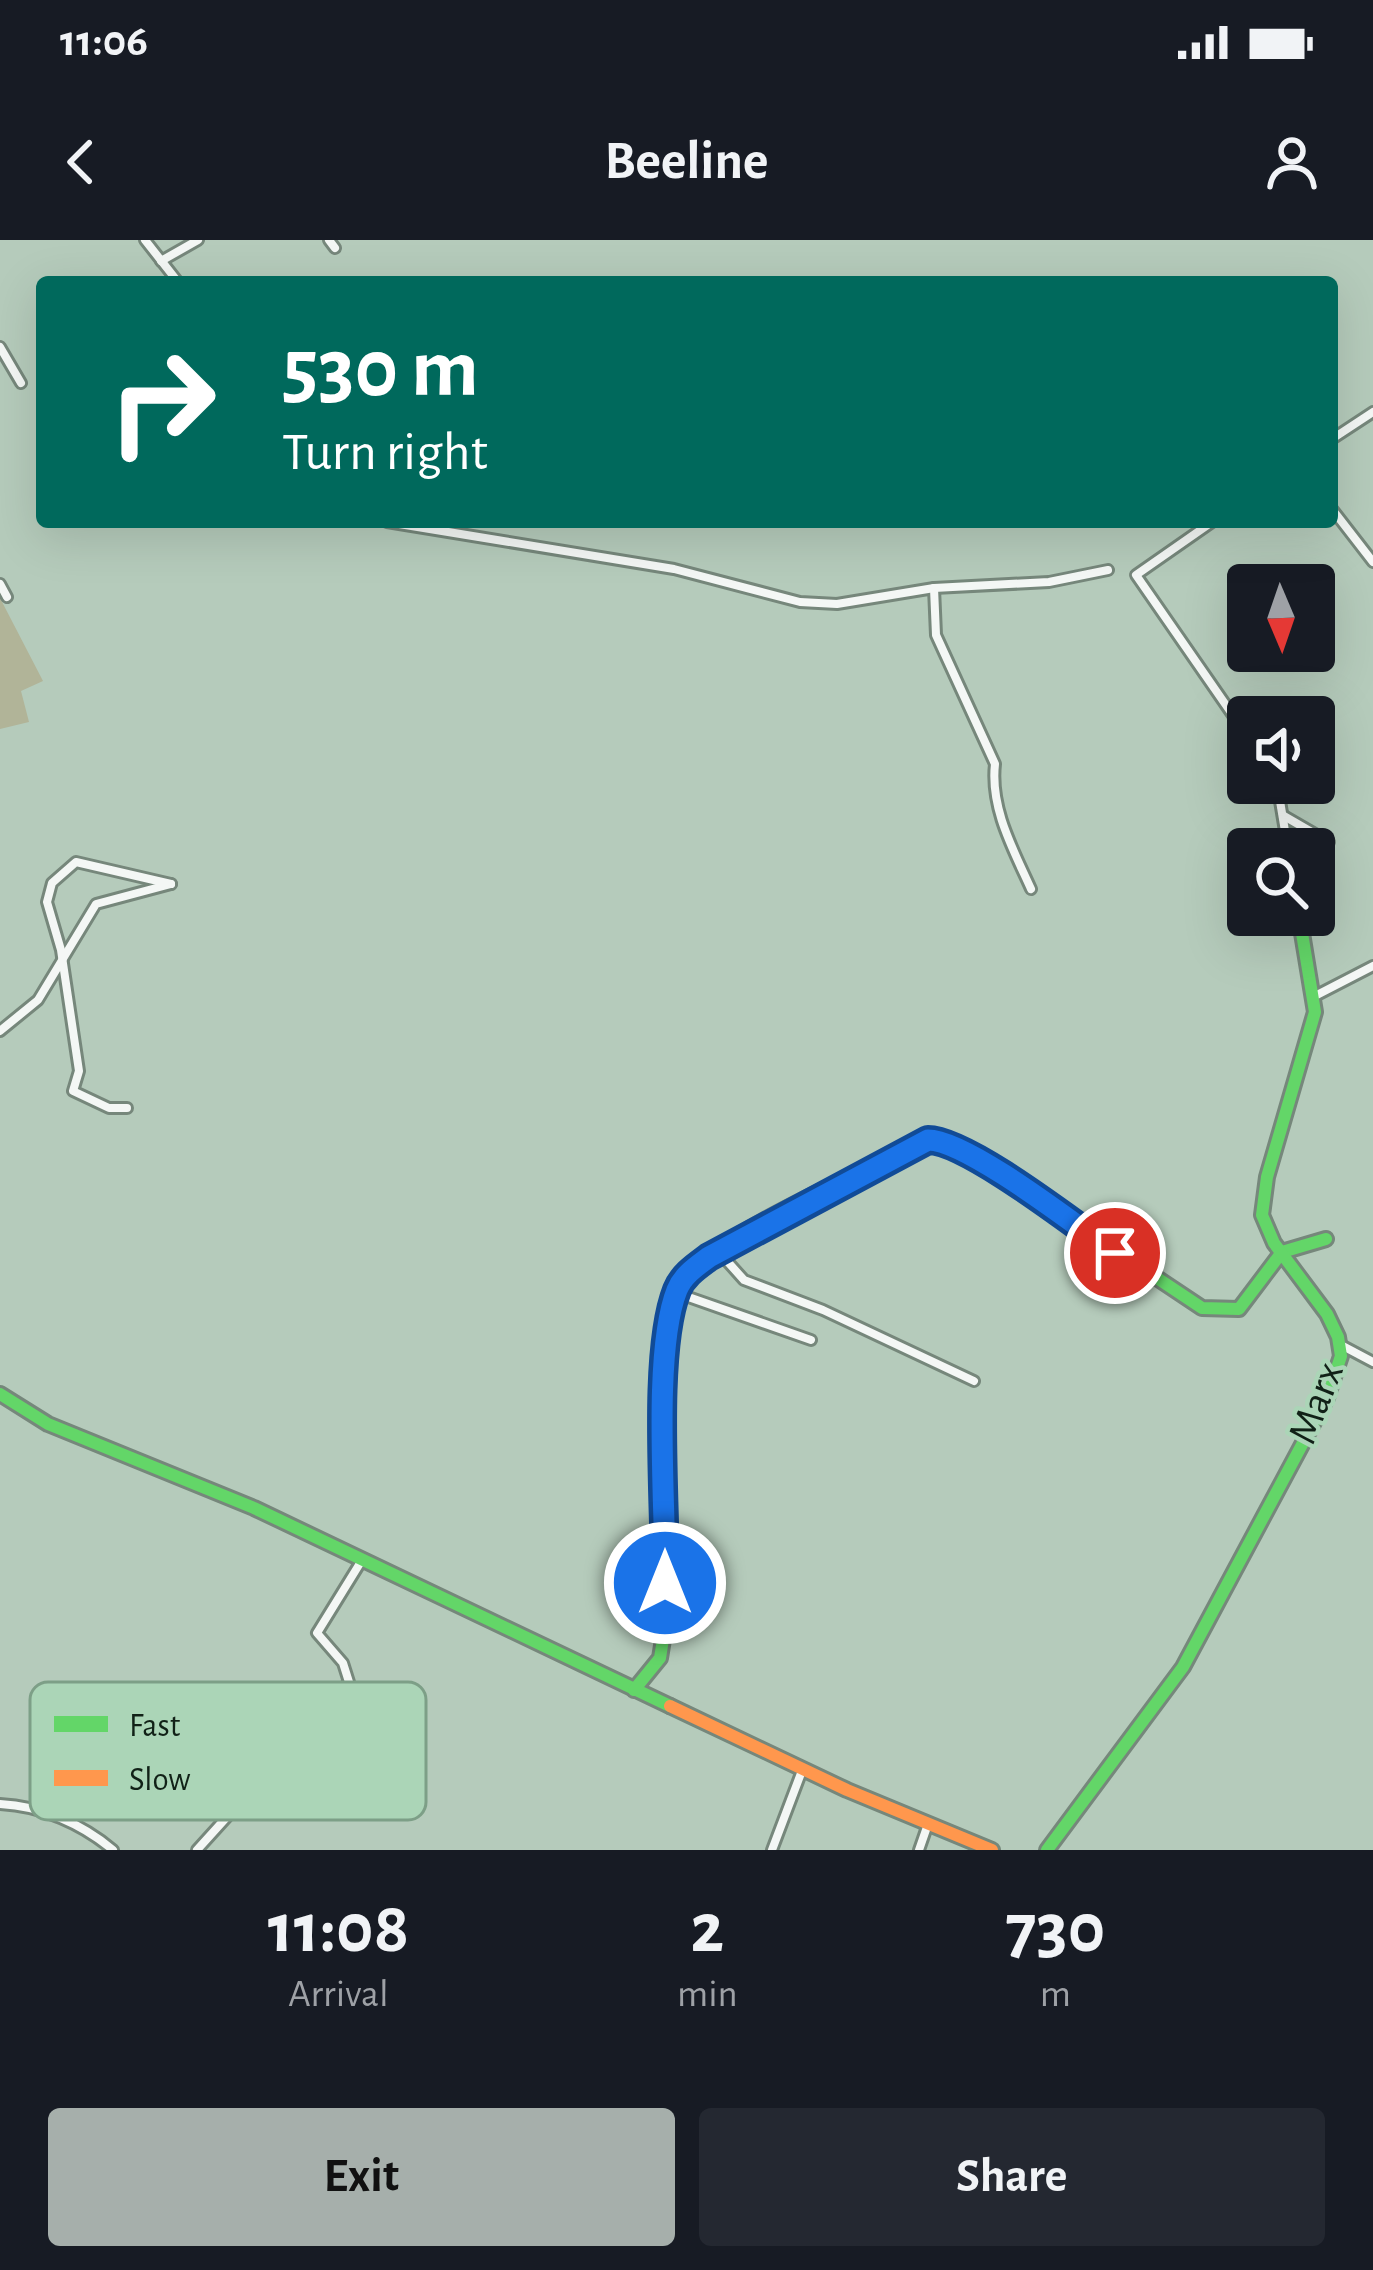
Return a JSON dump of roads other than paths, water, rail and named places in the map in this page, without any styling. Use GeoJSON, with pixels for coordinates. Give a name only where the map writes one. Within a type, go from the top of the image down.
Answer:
{"type":"FeatureCollection","features":[{"type":"Feature","properties":{"kind":"street"},"geometry":{"type":"LineString","coordinates":[[145,240],[173,276]]}},
{"type":"Feature","properties":{"kind":"street"},"geometry":{"type":"LineString","coordinates":[[161,261],[198,240]]}},
{"type":"Feature","properties":{"kind":"street"},"geometry":{"type":"LineString","coordinates":[[0,347],[21,383]]}},
{"type":"Feature","properties":{"kind":"street"},"geometry":{"type":"LineString","coordinates":[[1338,435],[1373,412]]}},
{"type":"Feature","properties":{"kind":"street"},"geometry":{"type":"LineString","coordinates":[[1338,517],[1373,562]]}},
{"type":"Feature","properties":{"kind":"street"},"geometry":{"type":"LineString","coordinates":[[424,528],[674,569],[800,602],[837,604],[934,588],[1049,582],[1108,570]]}},
{"type":"Feature","properties":{"kind":"street"},"geometry":{"type":"LineString","coordinates":[[1203,528],[1136,575],[1227,707]]}},
{"type":"Feature","properties":{"kind":"street"},"geometry":{"type":"LineString","coordinates":[[0,584],[7,597]]}},
{"type":"Feature","properties":{"kind":"street"},"geometry":{"type":"LineString","coordinates":[[934,588],[936,635],[995,764],[993,785],[1003,824],[1031,889]]}},
{"type":"Feature","properties":{"kind":"street"},"geometry":{"type":"LineString","coordinates":[[1280,804],[1284,828]]}},
{"type":"Feature","properties":{"kind":"street"},"geometry":{"type":"LineString","coordinates":[[1282,815],[1305,828]]}},
{"type":"Feature","properties":{"kind":"street"},"geometry":{"type":"LineString","coordinates":[[0,1031],[38,1000],[62,960],[96,904],[171,884],[76,862],[63,870],[46,902],[62,960],[79,1071],[73,1091],[109,1108],[127,1108]]}},
{"type":"Feature","properties":{"kind":"street","name":"Marx"},"geometry":{"type":"LineString","coordinates":[[1047,1850],[1183,1667],[1327,1398],[1341,1356],[1327,1314],[1262,1215],[1267,1177],[1315,1012],[1302,936]]}},
{"type":"Feature","properties":{"kind":"street"},"geometry":{"type":"LineString","coordinates":[[1312,998],[1373,966]]}},
{"type":"Feature","properties":{"kind":"street"},"geometry":{"type":"LineString","coordinates":[[634,1690],[660,1658],[665,1627],[666,1361],[676,1292],[690,1272],[718,1251],[928,1140],[939,1140],[998,1173],[1202,1308],[1239,1309],[1282,1252],[1326,1239]]}},
{"type":"Feature","properties":{"kind":"street"},"geometry":{"type":"LineString","coordinates":[[718,1251],[744,1280],[842,1318],[974,1381]]}},
{"type":"Feature","properties":{"kind":"street"},"geometry":{"type":"LineString","coordinates":[[676,1292],[811,1340]]}},
{"type":"Feature","properties":{"kind":"street"},"geometry":{"type":"LineString","coordinates":[[1339,1344],[1373,1362]]}},
{"type":"Feature","properties":{"kind":"street"},"geometry":{"type":"LineString","coordinates":[[0,1394],[48,1424],[254,1508],[634,1690],[992,1850]]}},
{"type":"Feature","properties":{"kind":"street"},"geometry":{"type":"LineString","coordinates":[[349,1682],[343,1663],[317,1633],[362,1560]]}},
{"type":"Feature","properties":{"kind":"street"},"geometry":{"type":"LineString","coordinates":[[772,1850],[803,1768]]}},
{"type":"Feature","properties":{"kind":"street"},"geometry":{"type":"LineString","coordinates":[[0,1804],[30,1809]]}},
{"type":"Feature","properties":{"kind":"street"},"geometry":{"type":"LineString","coordinates":[[63,1820],[87,1828],[113,1850]]}},
{"type":"Feature","properties":{"kind":"street"},"geometry":{"type":"LineString","coordinates":[[197,1850],[224,1820]]}},
{"type":"Feature","properties":{"kind":"street"},"geometry":{"type":"LineString","coordinates":[[919,1850],[928,1824]]}}]}
